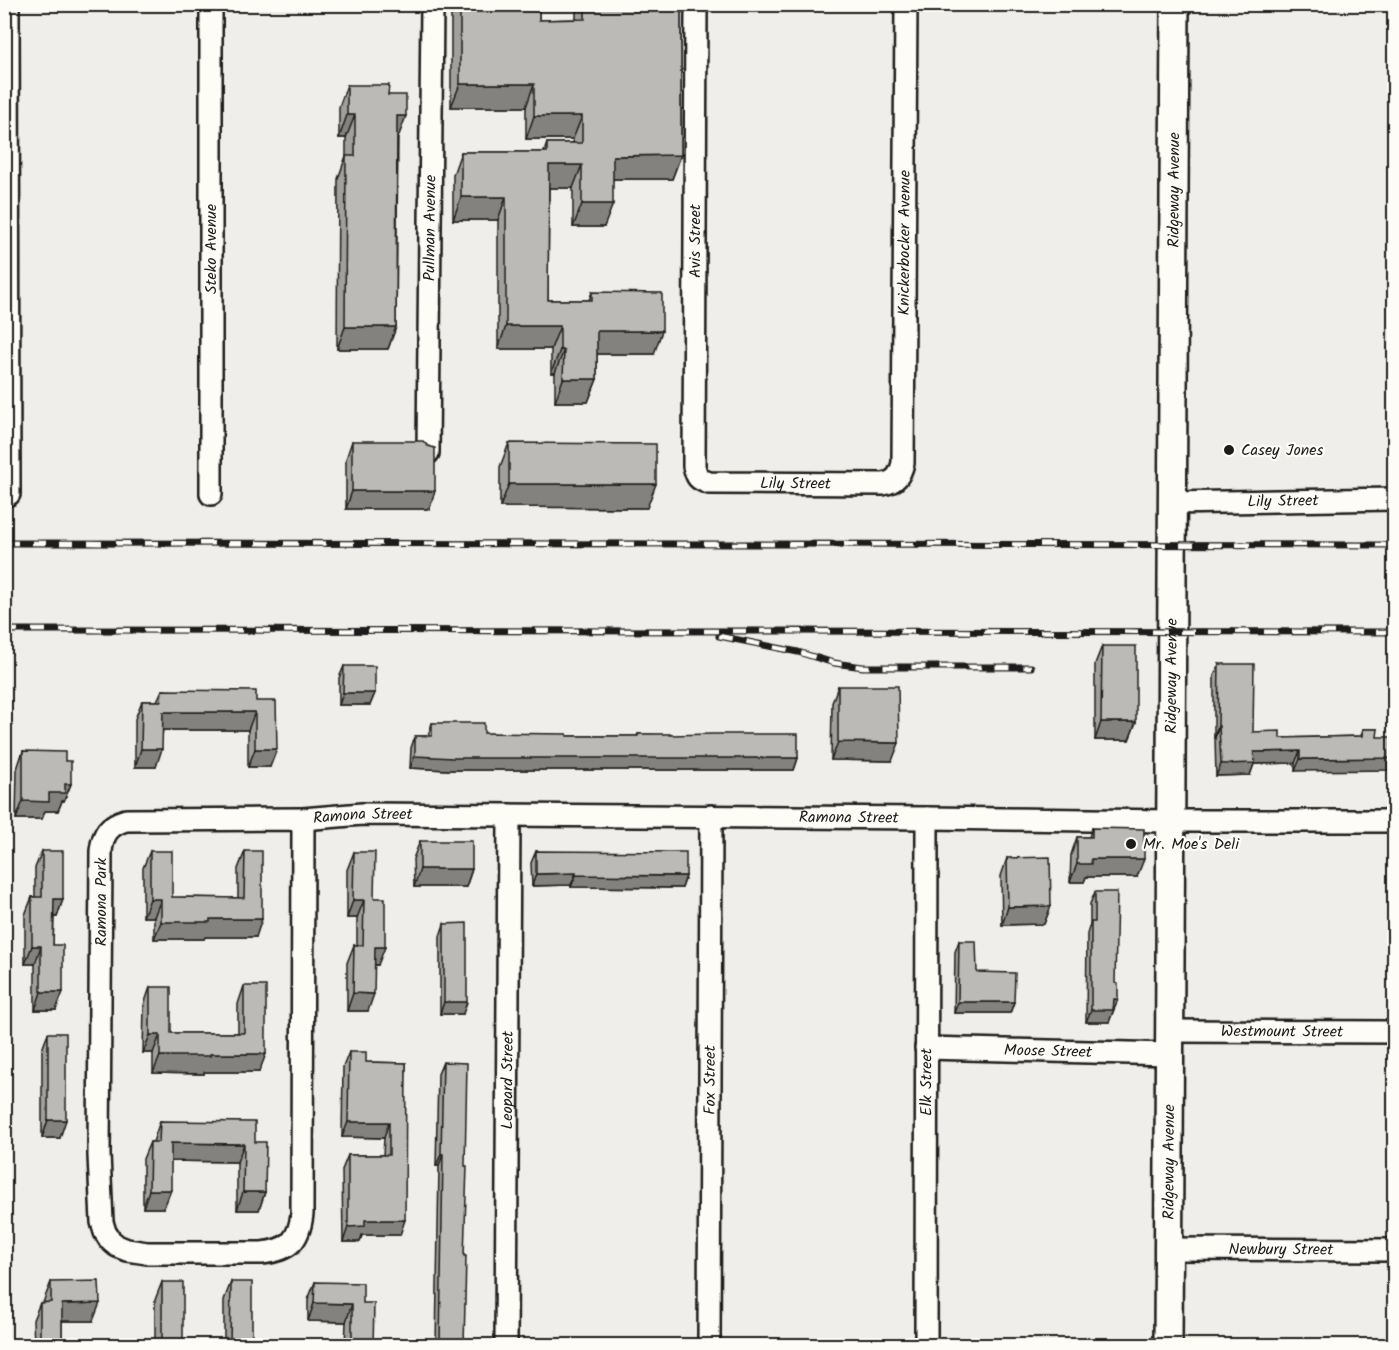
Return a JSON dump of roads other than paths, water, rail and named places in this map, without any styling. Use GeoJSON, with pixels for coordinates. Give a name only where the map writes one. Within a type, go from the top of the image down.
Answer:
{"type":"FeatureCollection","features":[{"type":"Feature","properties":{"kind":"street"},"geometry":{"type":"LineString","coordinates":[[8,4],[9,494]]}},
{"type":"Feature","properties":{"kind":"street","name":"Steko Avenue"},"geometry":{"type":"LineString","coordinates":[[211,4],[211,494]]}},
{"type":"Feature","properties":{"kind":"street","name":"Pullman Avenue"},"geometry":{"type":"LineString","coordinates":[[428,453],[432,4]]}},
{"type":"Feature","properties":{"kind":"street","name":"Avis Street"},"geometry":{"type":"LineString","coordinates":[[696,4],[694,466],[696,477]]}},
{"type":"Feature","properties":{"kind":"street","name":"Knickerbocker Avenue"},"geometry":{"type":"LineString","coordinates":[[896,479],[903,462],[906,4]]}},
{"type":"Feature","properties":{"kind":"street","name":"Ridgeway Avenue"},"geometry":{"type":"LineString","coordinates":[[1168,1346],[1174,4]]}},
{"type":"Feature","properties":{"kind":"street","name":"Lily Street"},"geometry":{"type":"LineString","coordinates":[[696,477],[709,483],[883,484],[896,479]]}},
{"type":"Feature","properties":{"kind":"street","name":"Lily Street"},"geometry":{"type":"LineString","coordinates":[[1172,503],[1395,499]]}},
{"type":"Feature","properties":{"kind":"street","name":"Ramona Street"},"geometry":{"type":"LineString","coordinates":[[303,819],[362,814],[1395,821]]}},
{"type":"Feature","properties":{"kind":"street","name":"Leopard Street"},"geometry":{"type":"LineString","coordinates":[[506,1346],[509,816]]}},
{"type":"Feature","properties":{"kind":"street","name":"Fox Street"},"geometry":{"type":"LineString","coordinates":[[709,1346],[711,816]]}},
{"type":"Feature","properties":{"kind":"street","name":"Elk Street"},"geometry":{"type":"LineString","coordinates":[[926,1346],[927,818]]}},
{"type":"Feature","properties":{"kind":"street","name":"Ramona Park"},"geometry":{"type":"LineString","coordinates":[[303,819],[302,1214],[297,1235],[283,1248],[262,1253],[147,1252],[127,1250],[117,1246],[105,1232],[100,1203],[102,841],[112,825],[126,820],[303,819]]}},
{"type":"Feature","properties":{"kind":"street","name":"Westmount Street"},"geometry":{"type":"LineString","coordinates":[[1170,1042],[1395,1032]]}},
{"type":"Feature","properties":{"kind":"street","name":"Moose Street"},"geometry":{"type":"LineString","coordinates":[[927,1048],[1170,1042]]}},
{"type":"Feature","properties":{"kind":"street","name":"Newbury Street"},"geometry":{"type":"LineString","coordinates":[[1169,1250],[1395,1250]]}},
{"type":"Feature","properties":{"kind":"railway"},"geometry":{"type":"LineString","coordinates":[[4,543],[1394,545]]}},
{"type":"Feature","properties":{"kind":"railway"},"geometry":{"type":"LineString","coordinates":[[4,630],[1394,632]]}},
{"type":"Feature","properties":{"kind":"railway"},"geometry":{"type":"LineString","coordinates":[[719,636],[798,652],[834,663],[863,667],[1031,667]]}},
{"type":"Feature","properties":{"kind":"place","name":"Casey Jones"},"geometry":{"type":"Point","coordinates":[1229,450]}},
{"type":"Feature","properties":{"kind":"place","name":"Mr. Moe's Deli"},"geometry":{"type":"Point","coordinates":[1131,844]}}]}
